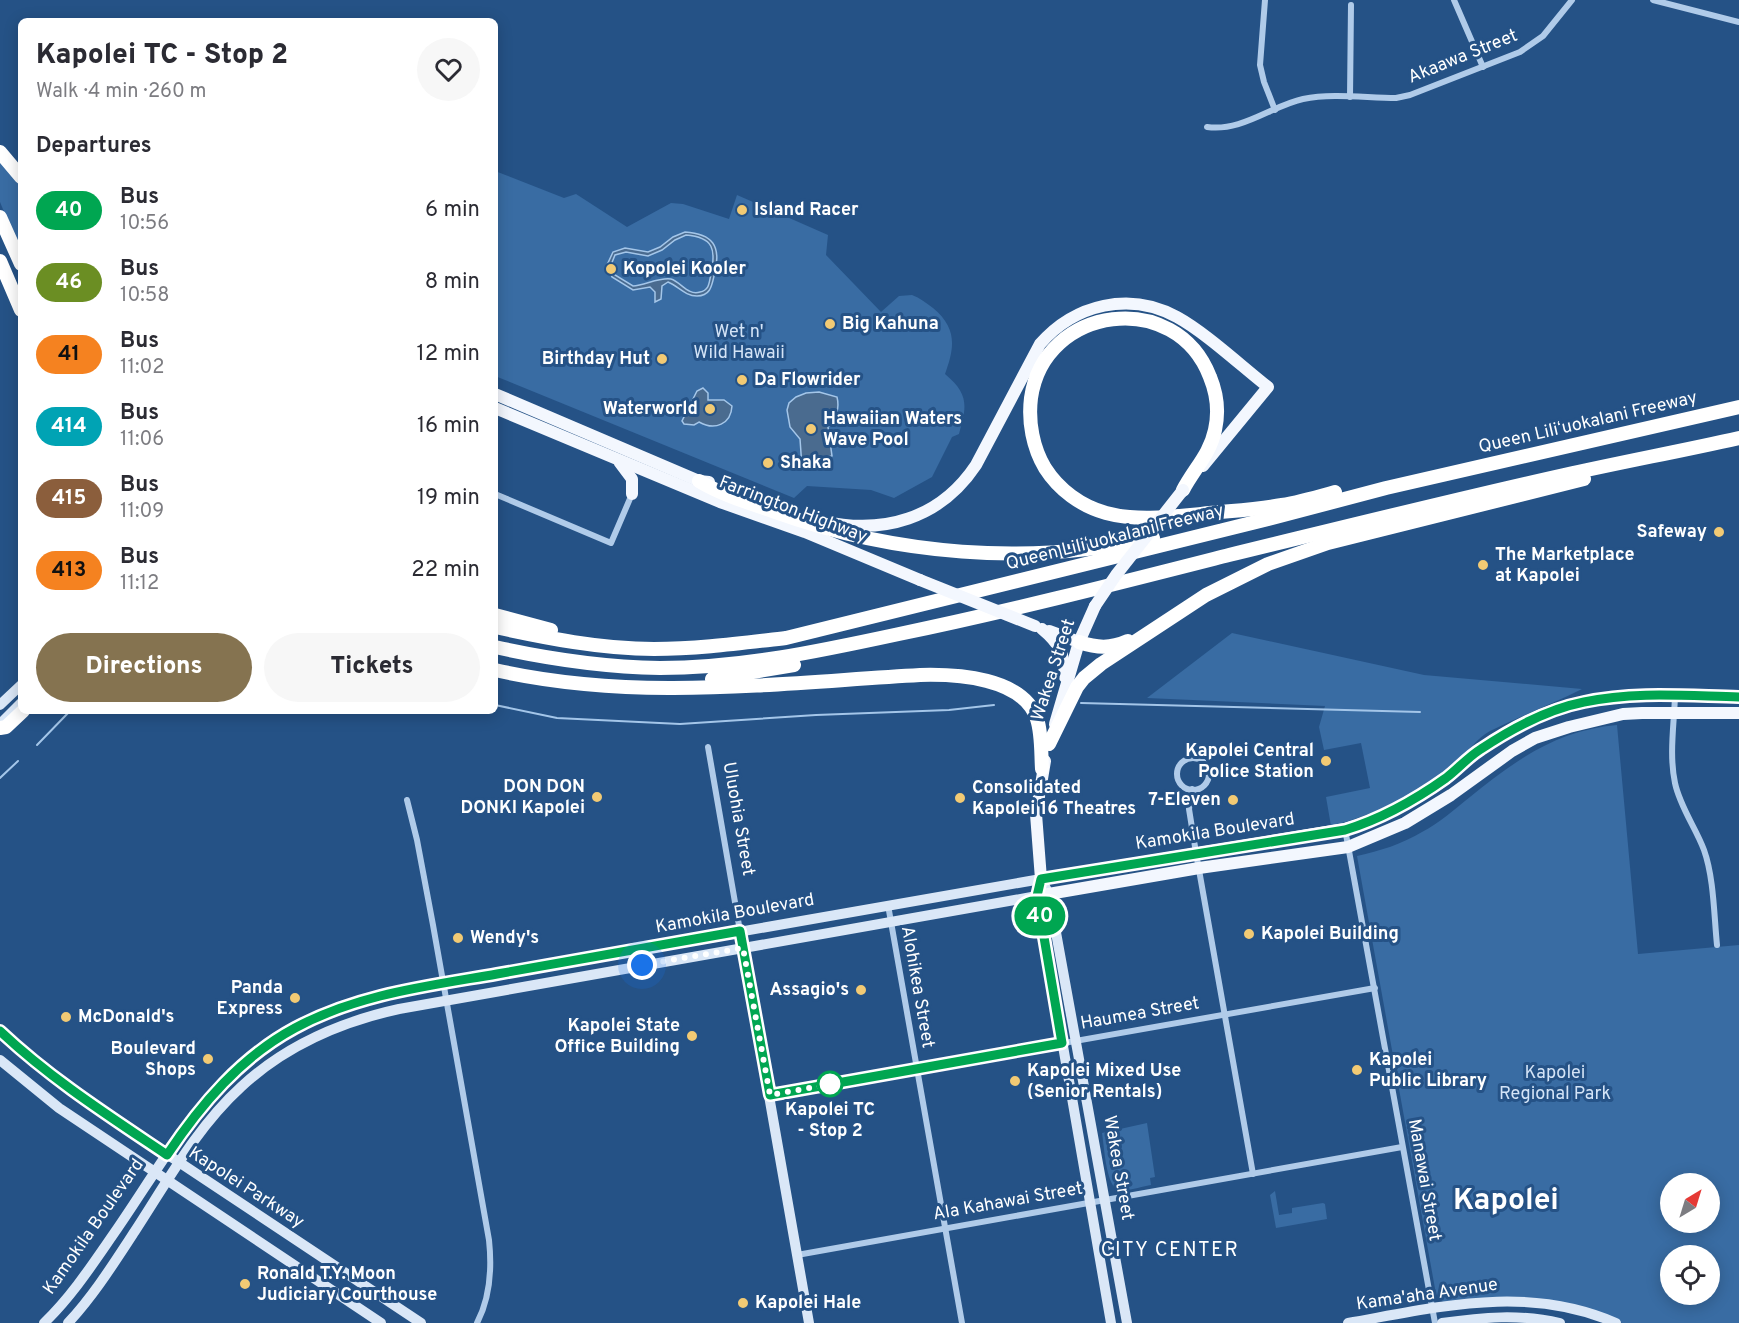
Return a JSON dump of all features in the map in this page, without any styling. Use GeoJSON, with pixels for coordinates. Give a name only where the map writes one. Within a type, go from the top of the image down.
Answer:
{"type":"FeatureCollection","features":[{"type":"Feature","properties":{"kind":"highway"},"geometry":{"type":"LineString","coordinates":[[0,152],[18,173]]}},
{"type":"Feature","properties":{"kind":"highway"},"geometry":{"type":"LineString","coordinates":[[0,217],[18,257]]}},
{"type":"Feature","properties":{"kind":"highway"},"geometry":{"type":"LineString","coordinates":[[0,260],[18,291]]}},
{"type":"Feature","properties":{"kind":"highway"},"geometry":{"type":"LineString","coordinates":[[0,260],[18,303]]}},
{"type":"Feature","properties":{"kind":"highway"},"geometry":{"type":"LineString","coordinates":[[1184,490],[1191,474],[1209,448],[1217,417],[1213,384],[1198,355],[1186,341],[1165,327],[1133,318],[1101,321],[1071,334],[1047,357],[1037,376],[1030,408],[1033,438],[1043,464],[1062,489],[1087,506],[1107,514],[1127,517],[1178,516],[1282,505],[1434,469],[1555,450]]}},
{"type":"Feature","properties":{"kind":"highway","name":"Queen Liliʻuokalani Freeway"},"geometry":{"type":"LineString","coordinates":[[498,628],[525,634],[652,649],[710,647],[786,638],[1386,488],[1739,407]]}},
{"type":"Feature","properties":{"kind":"highway"},"geometry":{"type":"LineString","coordinates":[[498,648],[561,660],[617,666],[706,667],[758,662],[968,620],[1565,475],[1739,438]]}},
{"type":"Feature","properties":{"kind":"highway"},"geometry":{"type":"LineString","coordinates":[[1049,744],[1084,678],[1101,664],[1206,595],[1268,564],[1371,531],[1563,486],[1649,458]]}},
{"type":"Feature","properties":{"kind":"highway"},"geometry":{"type":"LineString","coordinates":[[699,481],[760,507],[836,532],[898,544],[966,552],[1027,552],[1107,547],[1179,532],[1276,517]]}},
{"type":"Feature","properties":{"kind":"highway"},"geometry":{"type":"LineString","coordinates":[[498,616],[605,645]]}},
{"type":"Feature","properties":{"kind":"highway"},"geometry":{"type":"LineString","coordinates":[[566,683],[701,681],[733,677],[901,640],[968,620]]}},
{"type":"Feature","properties":{"kind":"highway"},"geometry":{"type":"LineString","coordinates":[[1079,642],[1104,648],[1141,637]]}},
{"type":"Feature","properties":{"kind":"highway"},"geometry":{"type":"LineString","coordinates":[[498,671],[566,683],[636,688],[702,689],[920,675],[972,676],[1018,694],[1032,708],[1038,721],[1042,769]]}},
{"type":"Feature","properties":{"kind":"highway"},"geometry":{"type":"LineString","coordinates":[[0,726],[6,727],[20,714]]}},
{"type":"Feature","properties":{"kind":"main road","name":"Farrington Highway"},"geometry":{"type":"LineString","coordinates":[[498,395],[699,481],[712,483],[801,516],[848,525],[883,524],[908,520],[930,510],[959,488],[976,465],[1040,344],[1063,322],[1081,312],[1102,305],[1136,304],[1168,312],[1188,324],[1268,387]]}},
{"type":"Feature","properties":{"kind":"main road","name":"Wakea Street"},"geometry":{"type":"LineString","coordinates":[[1111,1323],[1062,1043],[1041,879],[1036,814],[1042,769],[1079,642],[1095,606],[1116,575],[1268,387]]}},
{"type":"Feature","properties":{"kind":"main road","name":"Farrington Highway"},"geometry":{"type":"LineString","coordinates":[[498,409],[720,502],[805,532],[1039,628],[1079,642]]}},
{"type":"Feature","properties":{"kind":"main road"},"geometry":{"type":"LineString","coordinates":[[616,459],[629,473],[633,484],[632,494]]}},
{"type":"Feature","properties":{"kind":"main road"},"geometry":{"type":"LineString","coordinates":[[632,494],[642,484],[658,477]]}},
{"type":"Feature","properties":{"kind":"main road"},"geometry":{"type":"LineString","coordinates":[[1039,628],[1057,643],[1060,649],[1064,665],[1065,686]]}},
{"type":"Feature","properties":{"kind":"main road"},"geometry":{"type":"LineString","coordinates":[[0,705],[18,688]]}},
{"type":"Feature","properties":{"kind":"main road","name":"Kamokila Boulevard"},"geometry":{"type":"LineString","coordinates":[[44,1323],[74,1290],[196,1114],[228,1077],[251,1057],[295,1028],[344,1006],[370,998],[444,983],[1041,879],[1345,830],[1370,822],[1394,810],[1446,778],[1480,749],[1539,717],[1583,702],[1637,696],[1675,696]]}},
{"type":"Feature","properties":{"kind":"main road"},"geometry":{"type":"LineString","coordinates":[[1675,696],[1739,697]]}},
{"type":"Feature","properties":{"kind":"main road"},"geometry":{"type":"LineString","coordinates":[[0,726],[18,706]]}},
{"type":"Feature","properties":{"kind":"main road"},"geometry":{"type":"LineString","coordinates":[[1674,713],[1739,713]]}},
{"type":"Feature","properties":{"kind":"main road","name":"Kamokila Boulevard"},"geometry":{"type":"LineString","coordinates":[[68,1323],[88,1300],[200,1134],[233,1095],[264,1067],[282,1055],[316,1036],[353,1021],[447,1000],[891,921],[1199,868],[1348,847],[1405,823],[1535,738],[1623,714],[1674,713]]}},
{"type":"Feature","properties":{"kind":"main road","name":"Wakea Street"},"geometry":{"type":"LineString","coordinates":[[1043,895],[1077,1041],[1127,1323]]}},
{"type":"Feature","properties":{"kind":"main road","name":"Uluohia Street"},"geometry":{"type":"LineString","coordinates":[[740,931],[809,1323]]}},
{"type":"Feature","properties":{"kind":"main road","name":"Kapolei Parkway"},"geometry":{"type":"LineString","coordinates":[[0,1031],[80,1096],[421,1323]]}},
{"type":"Feature","properties":{"kind":"main road","name":"Kapolei Parkway"},"geometry":{"type":"LineString","coordinates":[[0,1060],[59,1108],[381,1323]]}},
{"type":"Feature","properties":{"kind":"main road"},"geometry":{"type":"LineString","coordinates":[[74,1290],[88,1300]]}},
{"type":"Feature","properties":{"kind":"main road","name":"Kama'aha Avenue"},"geometry":{"type":"LineString","coordinates":[[1348,1323],[1432,1308],[1495,1300],[1532,1302],[1578,1310],[1616,1323]]}},
{"type":"Feature","properties":{"kind":"main road","name":"Kama'aha Avenue"},"geometry":{"type":"LineString","coordinates":[[1442,1323],[1495,1317],[1534,1318],[1560,1323]]}},
{"type":"Feature","properties":{"kind":"street"},"geometry":{"type":"LineString","coordinates":[[1264,0],[1260,65],[1275,110]]}},
{"type":"Feature","properties":{"kind":"street"},"geometry":{"type":"LineString","coordinates":[[1454,0],[1483,67]]}},
{"type":"Feature","properties":{"kind":"street","name":"Akaawa Street"},"geometry":{"type":"LineString","coordinates":[[1207,127],[1216,129],[1238,124],[1306,99],[1403,97],[1508,58],[1532,44],[1553,26],[1572,0]]}},
{"type":"Feature","properties":{"kind":"street"},"geometry":{"type":"LineString","coordinates":[[1653,0],[1739,22]]}},
{"type":"Feature","properties":{"kind":"street"},"geometry":{"type":"LineString","coordinates":[[1350,97],[1351,5]]}},
{"type":"Feature","properties":{"kind":"street"},"geometry":{"type":"LineString","coordinates":[[498,495],[611,543],[632,494]]}},
{"type":"Feature","properties":{"kind":"street"},"geometry":{"type":"LineString","coordinates":[[1675,696],[1674,780],[1682,804],[1698,834],[1708,864],[1717,945]]}},
{"type":"Feature","properties":{"kind":"street","name":"Uluohia Street"},"geometry":{"type":"LineString","coordinates":[[708,747],[740,931]]}},
{"type":"Feature","properties":{"kind":"street"},"geometry":{"type":"LineString","coordinates":[[1194,758],[1203,761],[1209,774],[1202,787],[1192,789],[1183,786],[1177,773],[1184,760],[1194,758]]}},
{"type":"Feature","properties":{"kind":"street"},"geometry":{"type":"LineString","coordinates":[[1192,789],[1189,809],[1253,1174]]}},
{"type":"Feature","properties":{"kind":"street"},"geometry":{"type":"LineString","coordinates":[[407,800],[417,840],[444,983],[490,1256],[488,1287],[477,1321]]}},
{"type":"Feature","properties":{"kind":"street","name":"Manawai Street"},"geometry":{"type":"LineString","coordinates":[[1345,830],[1435,1323]]}},
{"type":"Feature","properties":{"kind":"street","name":"Alohikea Street"},"geometry":{"type":"LineString","coordinates":[[888,905],[962,1323]]}},
{"type":"Feature","properties":{"kind":"street","name":"Haumea Street"},"geometry":{"type":"LineString","coordinates":[[770,1095],[1375,988]]}},
{"type":"Feature","properties":{"kind":"street","name":"Ala Kahawai Street"},"geometry":{"type":"LineString","coordinates":[[797,1255],[1402,1148]]}},
{"type":"Feature","properties":{"kind":"green space"},"geometry":{"type":"Polygon","coordinates":[[[0,159],[18,180],[18,246],[0,202],[0,159]]]}},
{"type":"Feature","properties":{"kind":"green space","name":"Wet n' Wild Hawaii"},"geometry":{"type":"Polygon","coordinates":[[[498,172],[564,198],[576,194],[627,227],[671,203],[683,204],[729,219],[737,195],[828,235],[826,255],[881,312],[899,296],[912,295],[941,315],[952,338],[951,355],[945,374],[962,394],[964,416],[959,434],[952,437],[932,477],[894,498],[871,490],[807,486],[794,498],[498,377],[498,172]]]}},
{"type":"Feature","properties":{"kind":"green space"},"geometry":{"type":"Polygon","coordinates":[[[1232,633],[1424,675],[1582,689],[1486,734],[1442,773],[1412,793],[1366,815],[1331,826],[1326,797],[1370,788],[1361,743],[1324,750],[1319,727],[1325,706],[1147,698],[1232,633]]]}},
{"type":"Feature","properties":{"kind":"green space","name":"Kapolei Regional Park"},"geometry":{"type":"Polygon","coordinates":[[[1617,725],[1638,954],[1739,945],[1739,1323],[1622,1323],[1585,1310],[1443,1302],[1436,1294],[1357,856],[1391,847],[1414,836],[1441,820],[1521,759],[1556,740],[1575,733],[1617,725]]]}},
{"type":"Feature","properties":{"kind":"green space"},"geometry":{"type":"Polygon","coordinates":[[[1147,1123],[1155,1177],[1150,1178],[1151,1185],[1129,1190],[1117,1189],[1110,1180],[1102,1133],[1147,1123]]]}},
{"type":"Feature","properties":{"kind":"green space"},"geometry":{"type":"Polygon","coordinates":[[[1275,1191],[1279,1215],[1292,1213],[1292,1208],[1323,1203],[1327,1219],[1276,1228],[1270,1195],[1275,1191]]]}},
{"type":"Feature","properties":{"kind":"shaded area","name":"Kopolei Kooler"},"geometry":{"type":"Polygon","coordinates":[[[685,232],[695,233],[708,239],[716,248],[717,263],[712,284],[706,294],[697,296],[689,294],[668,282],[662,286],[661,299],[655,302],[655,292],[650,287],[633,290],[612,277],[607,265],[613,252],[625,248],[648,252],[660,247],[673,237],[685,232]],[[686,235],[648,256],[626,252],[615,255],[611,265],[615,275],[633,286],[671,279],[692,292],[703,291],[709,283],[713,252],[708,242],[686,235]]]}},
{"type":"Feature","properties":{"kind":"shaded area","name":"Waterworld"},"geometry":{"type":"Polygon","coordinates":[[[703,388],[708,393],[708,400],[724,400],[732,406],[729,417],[716,426],[699,422],[694,425],[684,424],[682,421],[697,391],[703,388]]]}},
{"type":"Feature","properties":{"kind":"shaded area","name":"Hawaiian Waters Wave Pool"},"geometry":{"type":"Polygon","coordinates":[[[819,392],[837,397],[837,413],[828,427],[832,456],[815,459],[815,465],[802,467],[800,439],[790,427],[787,410],[789,403],[796,397],[819,392]]]}},
{"type":"Feature","properties":{"kind":"waterway"},"geometry":{"type":"LineString","coordinates":[[1081,703],[1420,712]]}},
{"type":"Feature","properties":{"kind":"waterway"},"geometry":{"type":"LineString","coordinates":[[498,706],[557,718],[680,724],[816,715],[949,710],[994,705]]}},
{"type":"Feature","properties":{"kind":"waterway"},"geometry":{"type":"LineString","coordinates":[[37,745],[67,714]]}},
{"type":"Feature","properties":{"kind":"waterway"},"geometry":{"type":"LineString","coordinates":[[0,778],[18,761]]}},
{"type":"Feature","properties":{"kind":"bus line","name":"40"},"geometry":{"type":"LineString","coordinates":[[0,1031],[71,1089],[167,1155],[211,1096],[251,1057],[295,1028],[344,1006],[370,998],[444,983],[740,931],[770,1095],[1062,1043],[1037,896],[1041,879],[1345,830],[1370,822],[1446,778],[1480,749],[1539,717],[1583,702],[1657,695],[1739,697]]}},
{"type":"Feature","properties":{"kind":"place","name":"Island Racer"},"geometry":{"type":"Point","coordinates":[742,210]}},
{"type":"Feature","properties":{"kind":"place","name":"Kopolei Kooler"},"geometry":{"type":"Point","coordinates":[611,269]}},
{"type":"Feature","properties":{"kind":"place","name":"Big Kahuna"},"geometry":{"type":"Point","coordinates":[830,324]}},
{"type":"Feature","properties":{"kind":"place","name":"Birthday Hut"},"geometry":{"type":"Point","coordinates":[662,359]}},
{"type":"Feature","properties":{"kind":"place","name":"Da Flowrider"},"geometry":{"type":"Point","coordinates":[742,380]}},
{"type":"Feature","properties":{"kind":"place","name":"Waterworld"},"geometry":{"type":"Point","coordinates":[710,409]}},
{"type":"Feature","properties":{"kind":"place","name":"Hawaiian Waters Wave Pool"},"geometry":{"type":"Point","coordinates":[811,429]}},
{"type":"Feature","properties":{"kind":"place","name":"Shaka"},"geometry":{"type":"Point","coordinates":[768,463]}},
{"type":"Feature","properties":{"kind":"place","name":"Safeway"},"geometry":{"type":"Point","coordinates":[1719,532]}},
{"type":"Feature","properties":{"kind":"place","name":"The Marketplace at Kapolei"},"geometry":{"type":"Point","coordinates":[1483,565]}},
{"type":"Feature","properties":{"kind":"place","name":"Kapolei Central Police Station"},"geometry":{"type":"Point","coordinates":[1326,761]}},
{"type":"Feature","properties":{"kind":"place","name":"DON DON DONKI Kapolei"},"geometry":{"type":"Point","coordinates":[597,797]}},
{"type":"Feature","properties":{"kind":"place","name":"Consolidated Kapolei 16 Theatres"},"geometry":{"type":"Point","coordinates":[960,798]}},
{"type":"Feature","properties":{"kind":"place","name":"7-Eleven"},"geometry":{"type":"Point","coordinates":[1233,800]}},
{"type":"Feature","properties":{"kind":"place","name":"Kapolei Building"},"geometry":{"type":"Point","coordinates":[1249,934]}},
{"type":"Feature","properties":{"kind":"place","name":"Wendy's"},"geometry":{"type":"Point","coordinates":[458,938]}},
{"type":"Feature","properties":{"kind":"place","name":"Assagio's"},"geometry":{"type":"Point","coordinates":[861,990]}},
{"type":"Feature","properties":{"kind":"place","name":"Panda Express"},"geometry":{"type":"Point","coordinates":[295,998]}},
{"type":"Feature","properties":{"kind":"place","name":"McDonald's"},"geometry":{"type":"Point","coordinates":[66,1017]}},
{"type":"Feature","properties":{"kind":"place","name":"Kapolei State Office Building"},"geometry":{"type":"Point","coordinates":[692,1036]}},
{"type":"Feature","properties":{"kind":"place","name":"Boulevard Shops"},"geometry":{"type":"Point","coordinates":[208,1059]}},
{"type":"Feature","properties":{"kind":"place","name":"Kapolei Public Library"},"geometry":{"type":"Point","coordinates":[1357,1070]}},
{"type":"Feature","properties":{"kind":"place","name":"Kapolei Mixed Use (Senior Rentals)"},"geometry":{"type":"Point","coordinates":[1015,1081]}},
{"type":"Feature","properties":{"kind":"place","name":"Kapolei TC - Stop 2"},"geometry":{"type":"Point","coordinates":[830,1084]}},
{"type":"Feature","properties":{"kind":"place","name":"Ronald T.Y. Moon Judiciary Courthouse"},"geometry":{"type":"Point","coordinates":[245,1284]}},
{"type":"Feature","properties":{"kind":"place","name":"Kapolei Hale"},"geometry":{"type":"Point","coordinates":[743,1303]}},
{"type":"Feature","properties":{"kind":"district","name":"Kapolei"},"geometry":{"type":"Point","coordinates":[1506,1201]}},
{"type":"Feature","properties":{"kind":"district","name":"CITY CENTER"},"geometry":{"type":"Point","coordinates":[1170,1251]}},
{"type":"Feature","properties":{"kind":"route"},"geometry":{"type":"LineString","coordinates":[[642,965],[743,948],[770,1095],[832,1084],[830,1084]]}}]}
